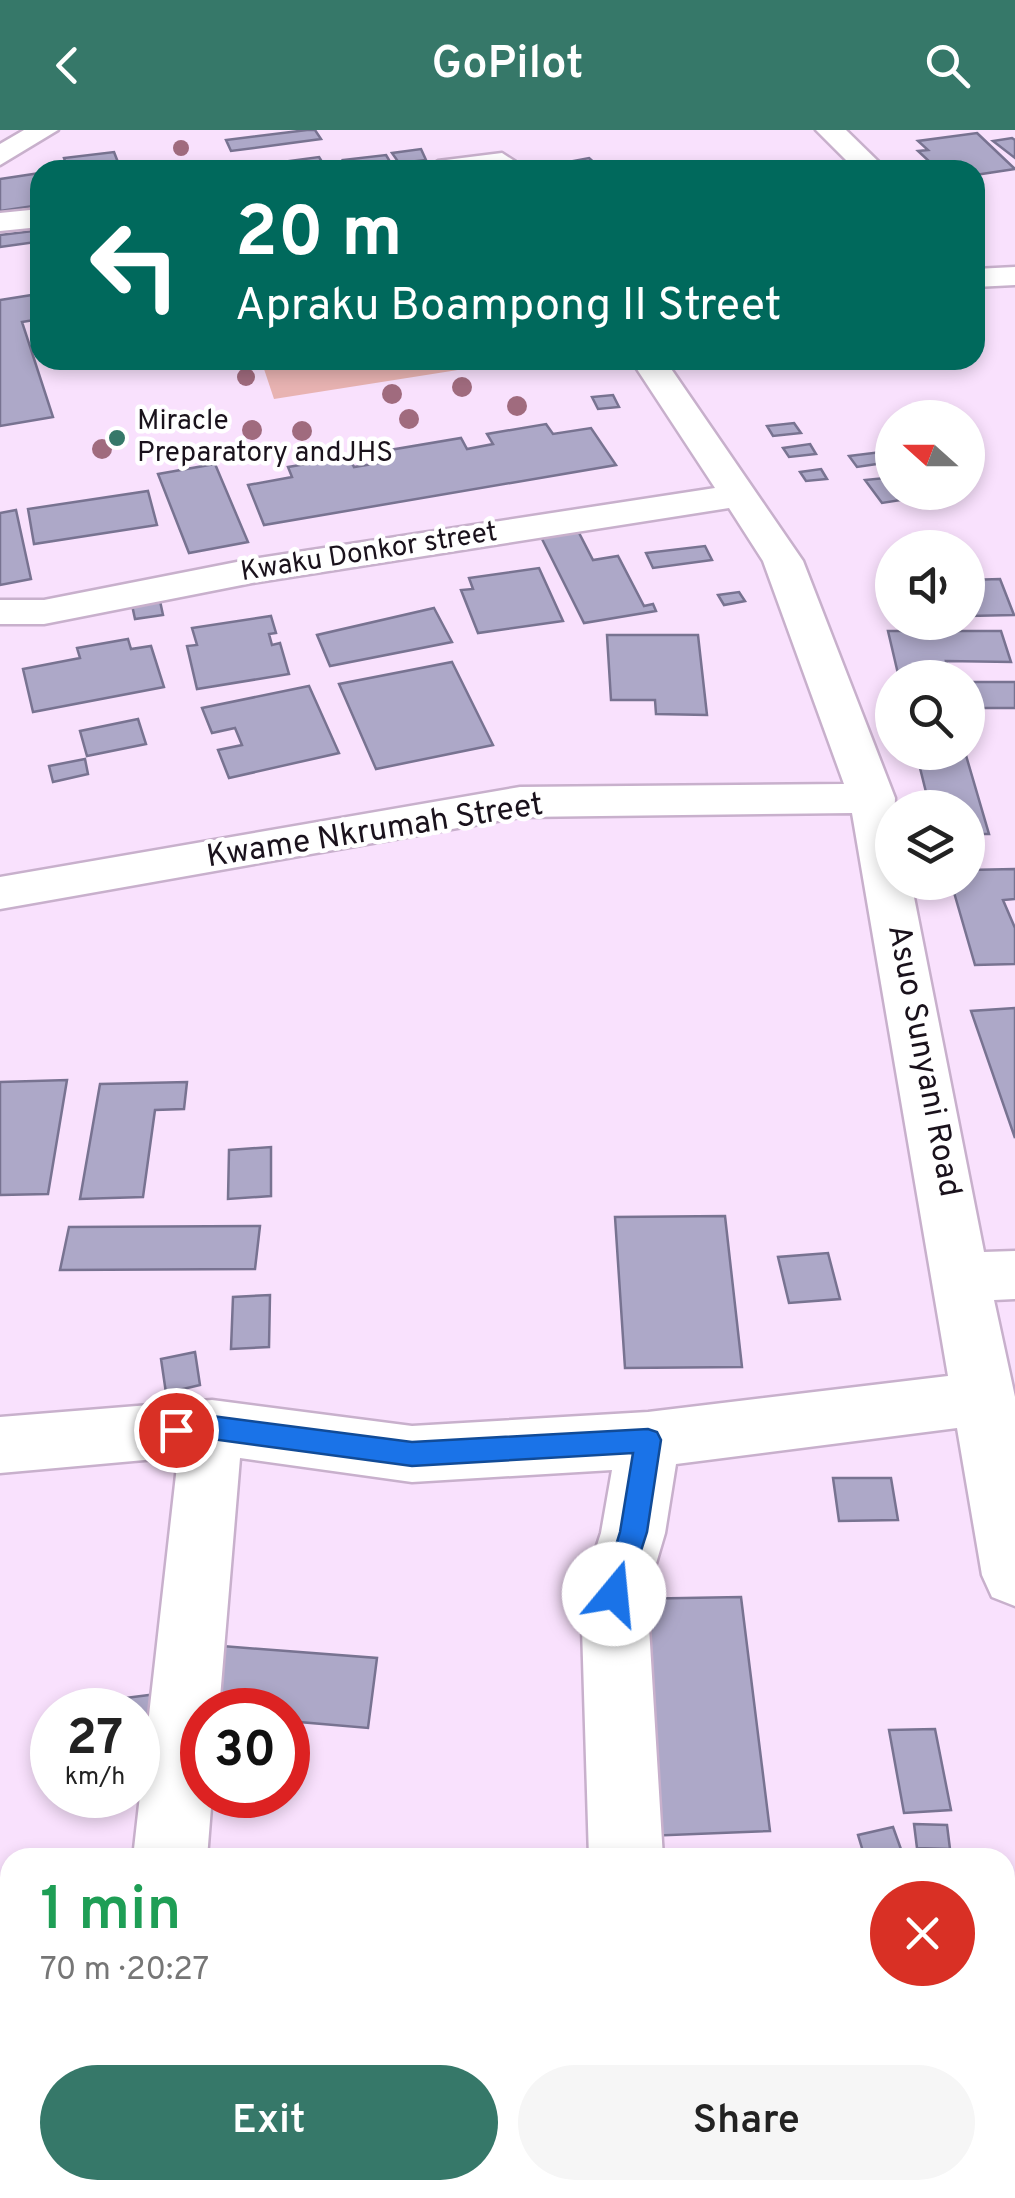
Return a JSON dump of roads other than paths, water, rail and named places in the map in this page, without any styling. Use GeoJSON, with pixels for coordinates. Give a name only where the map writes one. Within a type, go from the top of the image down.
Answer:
{"type":"FeatureCollection","features":[{"type":"Feature","properties":{"kind":"street"},"geometry":{"type":"LineString","coordinates":[[0,156],[44,130]]}},
{"type":"Feature","properties":{"kind":"street"},"geometry":{"type":"LineString","coordinates":[[830,130],[862,160]]}},
{"type":"Feature","properties":{"kind":"street"},"geometry":{"type":"LineString","coordinates":[[0,222],[30,219]]}},
{"type":"Feature","properties":{"kind":"street","name":"Asuo Sunyani Road"},"geometry":{"type":"LineString","coordinates":[[655,370],[783,561],[872,798],[989,1276],[985,1398],[1015,1575]]}},
{"type":"Feature","properties":{"kind":"street","name":"Kwaku Donkor street"},"geometry":{"type":"LineString","coordinates":[[0,612],[44,612],[252,572],[740,495]]}},
{"type":"Feature","properties":{"kind":"street","name":"Kwame Nkrumah Street"},"geometry":{"type":"LineString","coordinates":[[0,894],[520,802],[872,798]]}},
{"type":"Feature","properties":{"kind":"street"},"geometry":{"type":"LineString","coordinates":[[0,1446],[212,1428],[412,1454],[648,1440],[985,1398]]}},
{"type":"Feature","properties":{"kind":"street"},"geometry":{"type":"LineString","coordinates":[[171,1848],[212,1428]]}},
{"type":"Feature","properties":{"kind":"street"},"geometry":{"type":"LineString","coordinates":[[626,1848],[614,1594],[634,1532],[648,1440]]}},
{"type":"Feature","properties":{"kind":"place","name":"Miracle Preparatory andJHS"},"geometry":{"type":"Point","coordinates":[117,438]}}]}
